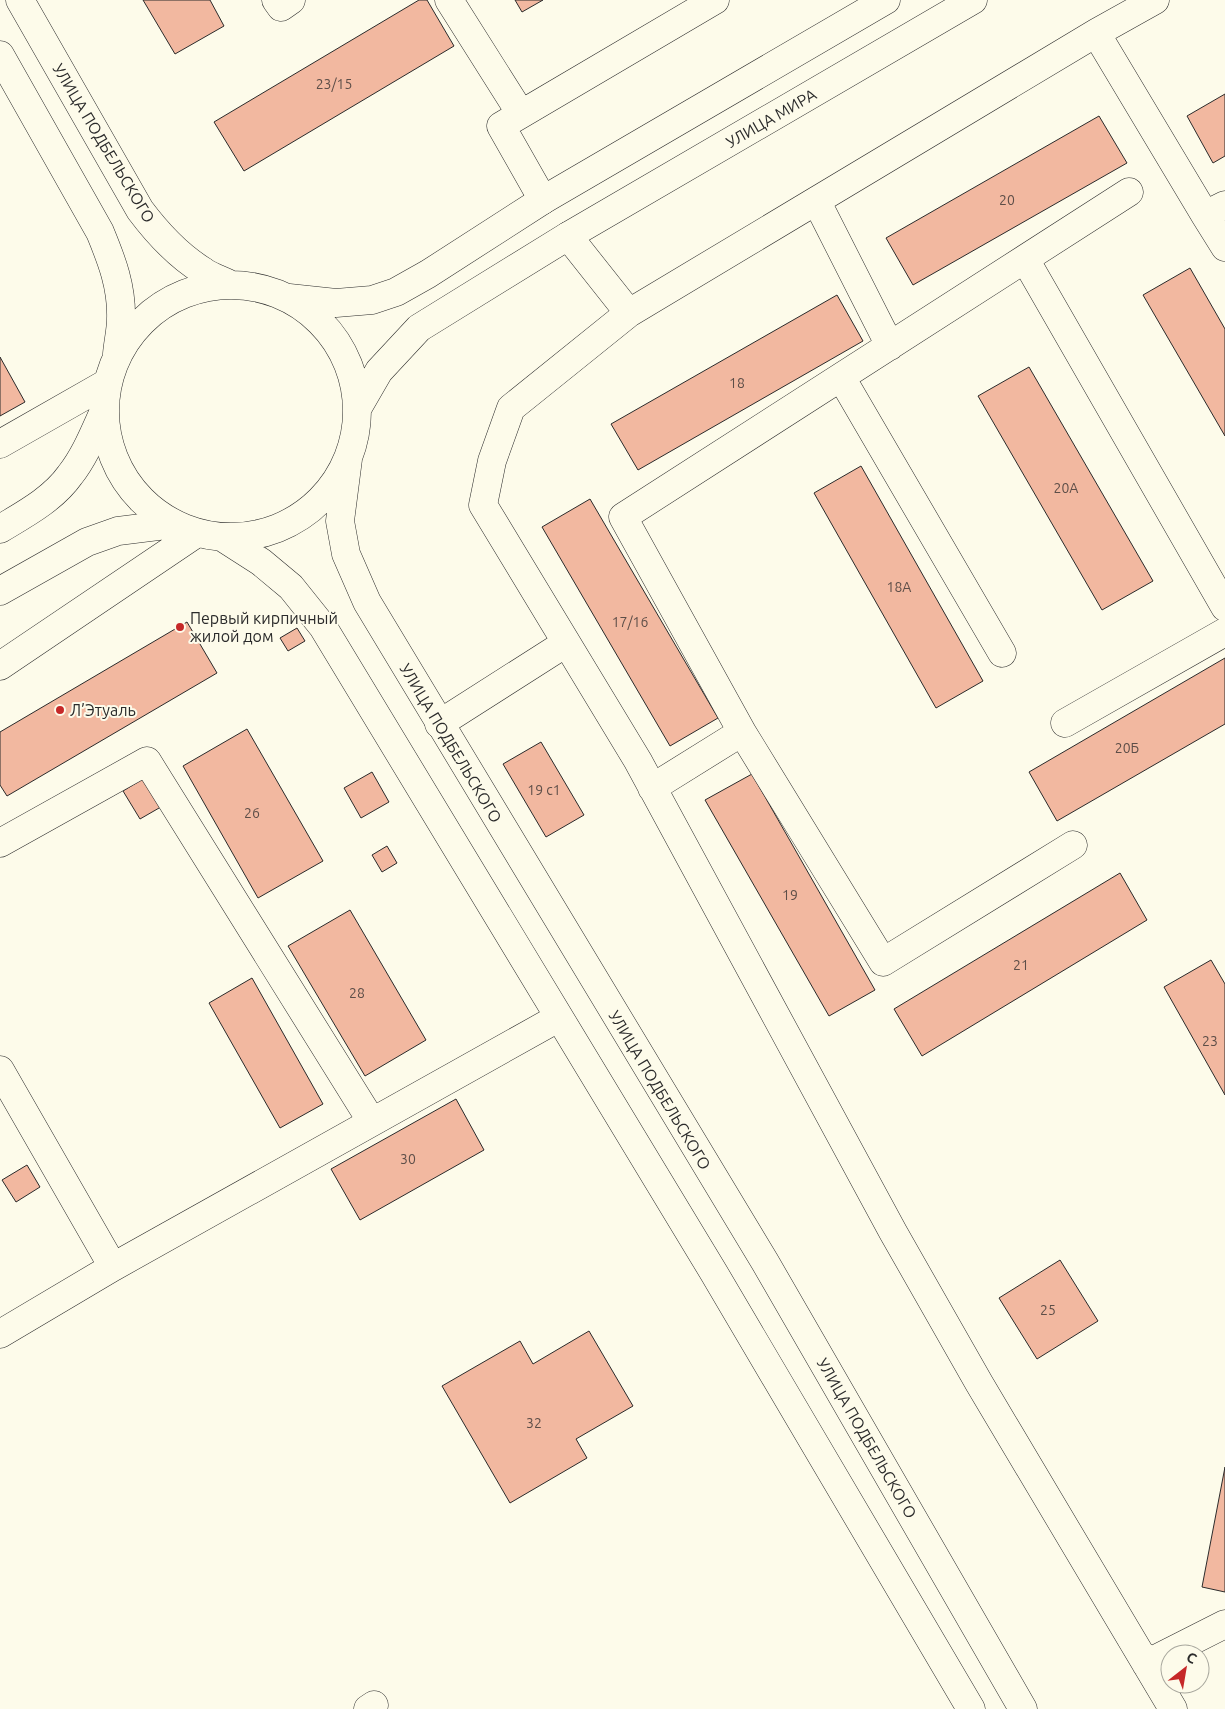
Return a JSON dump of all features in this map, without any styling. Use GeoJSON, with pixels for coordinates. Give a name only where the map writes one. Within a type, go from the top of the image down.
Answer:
{"type":"FeatureCollection","features":[{"type":"Feature","properties":{"kind":"main road","name":"УЛИЦА ПОДБЕЛЬСКОГО"},"geometry":{"type":"LineString","coordinates":[[20,0],[140,210],[157,233],[180,255],[203,272],[231,285]]}},
{"type":"Feature","properties":{"kind":"main road"},"geometry":{"type":"LineString","coordinates":[[276,0],[281,7],[291,0]]}},
{"type":"Feature","properties":{"kind":"main road"},"geometry":{"type":"LineString","coordinates":[[449,0],[521,114]]}},
{"type":"Feature","properties":{"kind":"main road"},"geometry":{"type":"LineString","coordinates":[[543,200],[501,126],[715,0]]}},
{"type":"Feature","properties":{"kind":"main road"},"geometry":{"type":"LineString","coordinates":[[285,298],[336,303],[372,300],[396,292],[428,274],[543,200],[886,0]]}},
{"type":"Feature","properties":{"kind":"main road","name":"УЛИЦА МИРА"},"geometry":{"type":"LineString","coordinates":[[357,409],[379,370],[419,328],[568,236],[973,0]]}},
{"type":"Feature","properties":{"kind":"main road"},"geometry":{"type":"LineString","coordinates":[[1155,0],[1096,33],[629,313],[510,408],[492,461],[483,505],[652,788],[893,1232],[979,1383],[1173,1709]]}},
{"type":"Feature","properties":{"kind":"main road"},"geometry":{"type":"LineString","coordinates":[[1096,33],[1215,210],[1225,247]]}},
{"type":"Feature","properties":{"kind":"main road"},"geometry":{"type":"LineString","coordinates":[[0,55],[100,232],[119,282],[122,320],[116,357],[107,383],[104,411],[108,439],[117,466],[133,490],[153,511],[261,562],[291,587],[323,627],[714,1273],[971,1709]]}},
{"type":"Feature","properties":{"kind":"main road"},"geometry":{"type":"LineString","coordinates":[[1073,846],[883,962],[742,732],[623,517],[1129,192]]}},
{"type":"Feature","properties":{"kind":"main road"},"geometry":{"type":"LineString","coordinates":[[817,202],[890,346]]}},
{"type":"Feature","properties":{"kind":"main road"},"geometry":{"type":"LineString","coordinates":[[568,236],[629,313]]}},
{"type":"Feature","properties":{"kind":"main road"},"geometry":{"type":"LineString","coordinates":[[1025,259],[1225,607]]}},
{"type":"Feature","properties":{"kind":"main road"},"geometry":{"type":"LineString","coordinates":[[0,591],[87,542],[118,531],[198,531],[247,536],[273,530],[297,519],[318,503],[335,482],[348,459],[355,434],[357,409],[353,381],[344,355],[329,332],[309,312],[285,298],[259,288],[231,285],[203,288],[176,297],[152,312],[132,332],[116,357]]}},
{"type":"Feature","properties":{"kind":"main road"},"geometry":{"type":"LineString","coordinates":[[841,377],[1002,653]]}},
{"type":"Feature","properties":{"kind":"main road"},"geometry":{"type":"LineString","coordinates":[[0,444],[107,383]]}},
{"type":"Feature","properties":{"kind":"main road"},"geometry":{"type":"LineString","coordinates":[[0,529],[51,495],[69,476],[87,448],[104,411]]}},
{"type":"Feature","properties":{"kind":"main road","name":"УЛИЦА ПОДБЕЛЬСКОГО"},"geometry":{"type":"LineString","coordinates":[[348,459],[340,521],[346,554],[366,602],[765,1262],[1022,1709]]}},
{"type":"Feature","properties":{"kind":"main road"},"geometry":{"type":"LineString","coordinates":[[0,666],[198,531]]}},
{"type":"Feature","properties":{"kind":"main road"},"geometry":{"type":"LineString","coordinates":[[1065,723],[1225,632]]}},
{"type":"Feature","properties":{"kind":"main road"},"geometry":{"type":"LineString","coordinates":[[439,724],[566,644]]}},
{"type":"Feature","properties":{"kind":"main road"},"geometry":{"type":"LineString","coordinates":[[652,788],[742,732]]}},
{"type":"Feature","properties":{"kind":"main road"},"geometry":{"type":"LineString","coordinates":[[0,843],[147,761],[372,1122]]}},
{"type":"Feature","properties":{"kind":"main road"},"geometry":{"type":"LineString","coordinates":[[0,1334],[113,1267],[558,1018]]}},
{"type":"Feature","properties":{"kind":"main road"},"geometry":{"type":"LineString","coordinates":[[0,1070],[113,1267]]}},
{"type":"Feature","properties":{"kind":"main road"},"geometry":{"type":"LineString","coordinates":[[1146,1664],[1225,1624]]}},
{"type":"Feature","properties":{"kind":"building"},"geometry":{"type":"Polygon","coordinates":[[[143,0],[210,0],[224,26],[175,54],[143,0]]]}},
{"type":"Feature","properties":{"kind":"building"},"geometry":{"type":"Polygon","coordinates":[[[419,0],[427,0],[454,46],[244,171],[214,122],[419,0]]]}},
{"type":"Feature","properties":{"kind":"building"},"geometry":{"type":"Polygon","coordinates":[[[515,0],[543,0],[522,12],[515,0]]]}},
{"type":"Feature","properties":{"kind":"building"},"geometry":{"type":"Polygon","coordinates":[[[1225,94],[1225,156],[1213,163],[1187,116],[1225,94]]]}},
{"type":"Feature","properties":{"kind":"building"},"geometry":{"type":"Polygon","coordinates":[[[1099,116],[1127,163],[913,285],[886,238],[1099,116]]]}},
{"type":"Feature","properties":{"kind":"building"},"geometry":{"type":"Polygon","coordinates":[[[1190,268],[1225,329],[1225,436],[1143,295],[1190,268]]]}},
{"type":"Feature","properties":{"kind":"building"},"geometry":{"type":"Polygon","coordinates":[[[837,295],[863,341],[638,470],[611,424],[837,295]]]}},
{"type":"Feature","properties":{"kind":"building"},"geometry":{"type":"Polygon","coordinates":[[[0,357],[25,402],[0,416],[0,357]]]}},
{"type":"Feature","properties":{"kind":"building"},"geometry":{"type":"Polygon","coordinates":[[[1029,367],[1153,581],[1102,610],[978,396],[1029,367]]]}},
{"type":"Feature","properties":{"kind":"building"},"geometry":{"type":"Polygon","coordinates":[[[861,466],[983,681],[936,708],[814,493],[861,466]]]}},
{"type":"Feature","properties":{"kind":"building"},"geometry":{"type":"Polygon","coordinates":[[[590,499],[718,718],[670,746],[542,527],[590,499]]]}},
{"type":"Feature","properties":{"kind":"building"},"geometry":{"type":"Polygon","coordinates":[[[187,622],[217,673],[7,796],[0,785],[0,732],[187,622]]]}},
{"type":"Feature","properties":{"kind":"building"},"geometry":{"type":"Polygon","coordinates":[[[297,628],[305,641],[288,651],[280,638],[297,628]]]}},
{"type":"Feature","properties":{"kind":"building"},"geometry":{"type":"Polygon","coordinates":[[[1225,658],[1225,724],[1057,821],[1029,772],[1225,658]]]}},
{"type":"Feature","properties":{"kind":"building"},"geometry":{"type":"Polygon","coordinates":[[[247,729],[323,861],[258,898],[183,766],[247,729]]]}},
{"type":"Feature","properties":{"kind":"building"},"geometry":{"type":"Polygon","coordinates":[[[541,742],[584,815],[546,837],[503,764],[541,742]]]}},
{"type":"Feature","properties":{"kind":"building"},"geometry":{"type":"Polygon","coordinates":[[[372,772],[389,802],[361,818],[344,788],[372,772]]]}},
{"type":"Feature","properties":{"kind":"building"},"geometry":{"type":"Polygon","coordinates":[[[752,774],[875,990],[829,1016],[705,800],[752,774]]]}},
{"type":"Feature","properties":{"kind":"building"},"geometry":{"type":"Polygon","coordinates":[[[149,775],[166,804],[140,819],[123,791],[149,775]]]}},
{"type":"Feature","properties":{"kind":"building"},"geometry":{"type":"Polygon","coordinates":[[[387,846],[397,863],[382,872],[372,855],[387,846]]]}},
{"type":"Feature","properties":{"kind":"building"},"geometry":{"type":"Polygon","coordinates":[[[1120,873],[1147,920],[922,1056],[894,1009],[1120,873]]]}},
{"type":"Feature","properties":{"kind":"building"},"geometry":{"type":"Polygon","coordinates":[[[350,910],[426,1040],[365,1076],[288,946],[350,910]]]}},
{"type":"Feature","properties":{"kind":"building"},"geometry":{"type":"Polygon","coordinates":[[[1211,960],[1225,984],[1225,1095],[1164,987],[1211,960]]]}},
{"type":"Feature","properties":{"kind":"building"},"geometry":{"type":"Polygon","coordinates":[[[252,978],[323,1104],[280,1128],[209,1003],[252,978]]]}},
{"type":"Feature","properties":{"kind":"building"},"geometry":{"type":"Polygon","coordinates":[[[456,1099],[484,1150],[360,1220],[331,1169],[456,1099]]]}},
{"type":"Feature","properties":{"kind":"building"},"geometry":{"type":"Polygon","coordinates":[[[27,1165],[40,1187],[16,1202],[2,1180],[27,1165]]]}},
{"type":"Feature","properties":{"kind":"building"},"geometry":{"type":"Polygon","coordinates":[[[1060,1260],[1098,1321],[1037,1359],[999,1298],[1060,1260]]]}},
{"type":"Feature","properties":{"kind":"building"},"geometry":{"type":"Polygon","coordinates":[[[589,1331],[633,1406],[576,1439],[587,1458],[510,1503],[442,1386],[520,1341],[533,1364],[589,1331]]]}},
{"type":"Feature","properties":{"kind":"building"},"geometry":{"type":"Polygon","coordinates":[[[1225,1467],[1225,1592],[1202,1587],[1225,1467]]]}},
{"type":"Feature","properties":{"kind":"place","name":"Первый кирпичный жилой дом"},"geometry":{"type":"Point","coordinates":[180,627]}},
{"type":"Feature","properties":{"kind":"place","name":"Л’Этуаль"},"geometry":{"type":"Point","coordinates":[60,710]}}]}
